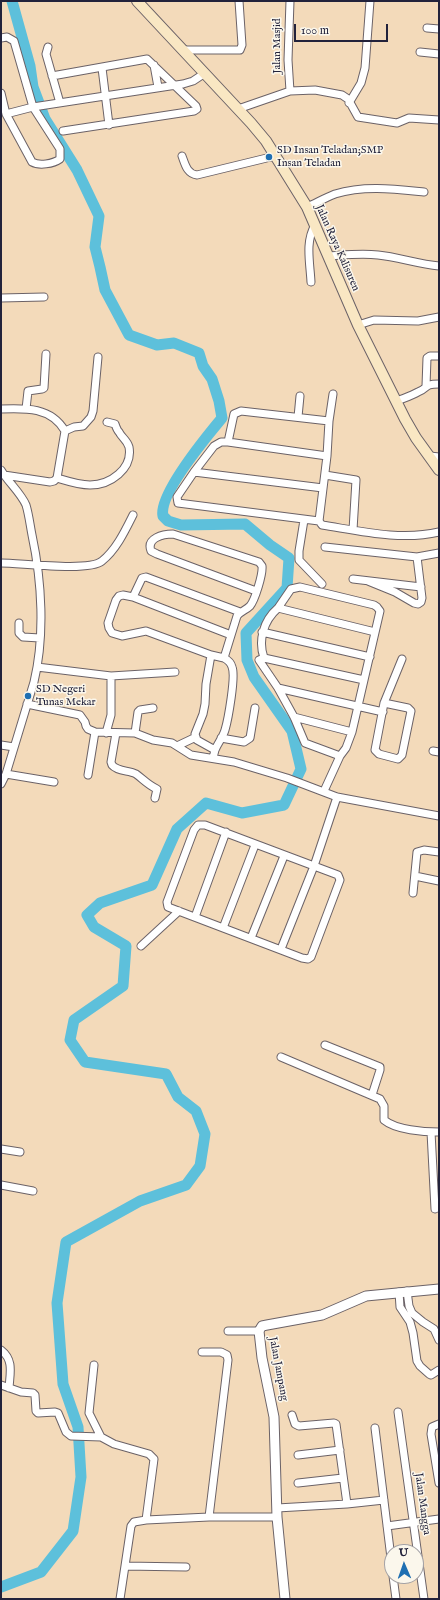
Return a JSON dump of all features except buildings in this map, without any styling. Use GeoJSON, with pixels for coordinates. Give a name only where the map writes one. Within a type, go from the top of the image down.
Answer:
{"type":"FeatureCollection","features":[{"type":"Feature","properties":{"kind":"main road","name":"Jalan Raya Kalisuren"},"geometry":{"type":"LineString","coordinates":[[137,1],[205,73],[266,141],[307,207],[358,325],[396,401],[416,438],[436,462]]}},
{"type":"Feature","properties":{"kind":"street"},"geometry":{"type":"LineString","coordinates":[[182,50],[240,50],[242,45],[240,1]]}},
{"type":"Feature","properties":{"kind":"street","name":"Jalan Masjid"},"geometry":{"type":"LineString","coordinates":[[290,1],[288,60],[290,91]]}},
{"type":"Feature","properties":{"kind":"street"},"geometry":{"type":"LineString","coordinates":[[349,103],[361,83],[365,68],[370,1]]}},
{"type":"Feature","properties":{"kind":"street"},"geometry":{"type":"LineString","coordinates":[[427,28],[439,29]]}},
{"type":"Feature","properties":{"kind":"street"},"geometry":{"type":"LineString","coordinates":[[1,38],[7,37],[14,41],[35,107],[60,149],[60,159],[56,162],[38,164],[32,162],[6,114],[1,93]]}},
{"type":"Feature","properties":{"kind":"street"},"geometry":{"type":"LineString","coordinates":[[48,47],[46,54],[60,103]]}},
{"type":"Feature","properties":{"kind":"street"},"geometry":{"type":"LineString","coordinates":[[420,52],[439,54]]}},
{"type":"Feature","properties":{"kind":"street"},"geometry":{"type":"LineString","coordinates":[[52,76],[102,68],[144,59],[149,60],[196,106],[197,109],[194,111],[109,125],[63,131]]}},
{"type":"Feature","properties":{"kind":"street"},"geometry":{"type":"LineString","coordinates":[[154,65],[158,88]]}},
{"type":"Feature","properties":{"kind":"street"},"geometry":{"type":"LineString","coordinates":[[102,68],[109,125]]}},
{"type":"Feature","properties":{"kind":"street"},"geometry":{"type":"LineString","coordinates":[[6,114],[35,107],[106,95],[175,86],[193,81],[205,73]]}},
{"type":"Feature","properties":{"kind":"street"},"geometry":{"type":"LineString","coordinates":[[238,109],[290,91],[315,90],[342,95],[348,99],[358,117],[397,123],[409,118],[439,120]]}},
{"type":"Feature","properties":{"kind":"street"},"geometry":{"type":"LineString","coordinates":[[182,156],[189,172],[197,175],[275,156]]}},
{"type":"Feature","properties":{"kind":"street"},"geometry":{"type":"LineString","coordinates":[[307,207],[336,194],[358,190],[379,188],[424,192]]}},
{"type":"Feature","properties":{"kind":"street"},"geometry":{"type":"LineString","coordinates":[[311,282],[309,244],[310,233],[315,225]]}},
{"type":"Feature","properties":{"kind":"street"},"geometry":{"type":"LineString","coordinates":[[328,256],[362,254],[378,255],[439,266]]}},
{"type":"Feature","properties":{"kind":"street"},"geometry":{"type":"LineString","coordinates":[[1,298],[44,297]]}},
{"type":"Feature","properties":{"kind":"street"},"geometry":{"type":"LineString","coordinates":[[358,325],[374,320],[418,321],[439,317]]}},
{"type":"Feature","properties":{"kind":"street"},"geometry":{"type":"LineString","coordinates":[[26,409],[28,391],[44,388],[46,354]]}},
{"type":"Feature","properties":{"kind":"street"},"geometry":{"type":"LineString","coordinates":[[426,386],[427,358],[430,356],[439,356]]}},
{"type":"Feature","properties":{"kind":"street"},"geometry":{"type":"LineString","coordinates":[[65,431],[74,427],[83,426],[92,414],[98,357]]}},
{"type":"Feature","properties":{"kind":"street"},"geometry":{"type":"LineString","coordinates":[[396,401],[421,392],[430,384],[439,384]]}},
{"type":"Feature","properties":{"kind":"street"},"geometry":{"type":"LineString","coordinates":[[319,522],[333,394]]}},
{"type":"Feature","properties":{"kind":"street"},"geometry":{"type":"LineString","coordinates":[[298,417],[300,396]]}},
{"type":"Feature","properties":{"kind":"street"},"geometry":{"type":"LineString","coordinates":[[1,409],[40,410],[50,415],[61,424],[65,431],[57,478],[54,481],[50,482],[3,473]]}},
{"type":"Feature","properties":{"kind":"street"},"geometry":{"type":"LineString","coordinates":[[228,442],[234,414],[236,412],[241,411],[330,421]]}},
{"type":"Feature","properties":{"kind":"street"},"geometry":{"type":"LineString","coordinates":[[57,478],[88,485],[96,485],[112,479],[125,468],[129,458],[128,442],[118,431],[115,424],[107,422]]}},
{"type":"Feature","properties":{"kind":"street"},"geometry":{"type":"LineString","coordinates":[[327,456],[221,442],[214,446],[194,472],[177,497],[178,504],[319,522],[322,525],[353,530],[408,536],[439,532]]}},
{"type":"Feature","properties":{"kind":"street"},"geometry":{"type":"LineString","coordinates":[[194,472],[323,488]]}},
{"type":"Feature","properties":{"kind":"street"},"geometry":{"type":"LineString","coordinates":[[1,784],[6,774],[27,704],[37,666],[40,638],[38,564],[25,504],[3,473]]}},
{"type":"Feature","properties":{"kind":"street"},"geometry":{"type":"LineString","coordinates":[[325,476],[356,480],[353,530]]}},
{"type":"Feature","properties":{"kind":"street"},"geometry":{"type":"LineString","coordinates":[[1,563],[85,566],[101,562],[113,550],[133,515]]}},
{"type":"Feature","properties":{"kind":"street"},"geometry":{"type":"LineString","coordinates":[[304,520],[298,551],[300,560],[322,584]]}},
{"type":"Feature","properties":{"kind":"street"},"geometry":{"type":"LineString","coordinates":[[224,658],[237,616],[240,612],[250,606],[256,591],[263,570],[260,563],[173,534],[159,535],[150,546],[151,551],[157,554],[256,591]]}},
{"type":"Feature","properties":{"kind":"street"},"geometry":{"type":"LineString","coordinates":[[325,547],[417,557],[439,553]]}},
{"type":"Feature","properties":{"kind":"street"},"geometry":{"type":"LineString","coordinates":[[368,581],[395,592],[414,603],[421,602],[417,557]]}},
{"type":"Feature","properties":{"kind":"street"},"geometry":{"type":"LineString","coordinates":[[133,597],[142,578],[146,577],[240,612]]}},
{"type":"Feature","properties":{"kind":"street"},"geometry":{"type":"LineString","coordinates":[[353,579],[420,587]]}},
{"type":"Feature","properties":{"kind":"street"},"geometry":{"type":"LineString","coordinates":[[264,658],[261,648],[262,632],[268,619],[278,608],[291,589],[300,587],[377,607],[380,611],[352,732],[346,748],[340,756],[324,792]]}},
{"type":"Feature","properties":{"kind":"street"},"geometry":{"type":"LineString","coordinates":[[213,758],[227,721],[233,678],[233,668],[229,661],[146,631],[122,636],[112,632],[108,623],[116,600],[123,595],[133,597],[231,635]]}},
{"type":"Feature","properties":{"kind":"street"},"geometry":{"type":"LineString","coordinates":[[278,608],[375,632]]}},
{"type":"Feature","properties":{"kind":"street"},"geometry":{"type":"LineString","coordinates":[[19,623],[19,633],[23,637],[40,638]]}},
{"type":"Feature","properties":{"kind":"street"},"geometry":{"type":"LineString","coordinates":[[262,632],[370,657]]}},
{"type":"Feature","properties":{"kind":"street"},"geometry":{"type":"LineString","coordinates":[[211,655],[203,714],[195,734],[199,742],[215,750]]}},
{"type":"Feature","properties":{"kind":"street"},"geometry":{"type":"LineString","coordinates":[[340,756],[305,743],[294,717],[278,688],[259,662],[260,659],[264,658],[364,680]]}},
{"type":"Feature","properties":{"kind":"street"},"geometry":{"type":"LineString","coordinates":[[384,703],[408,708],[411,711],[401,758],[398,759],[376,752],[375,750],[384,703],[402,659]]}},
{"type":"Feature","properties":{"kind":"street"},"geometry":{"type":"LineString","coordinates":[[37,666],[111,676],[175,672]]}},
{"type":"Feature","properties":{"kind":"street"},"geometry":{"type":"LineString","coordinates":[[106,733],[111,715],[111,676]]}},
{"type":"Feature","properties":{"kind":"street"},"geometry":{"type":"LineString","coordinates":[[278,688],[383,712]]}},
{"type":"Feature","properties":{"kind":"street"},"geometry":{"type":"LineString","coordinates":[[27,704],[80,715],[88,729],[95,732],[134,733],[177,746],[184,752],[191,755],[234,762],[287,778],[337,797],[439,816]]}},
{"type":"Feature","properties":{"kind":"street"},"geometry":{"type":"LineString","coordinates":[[134,733],[138,712],[140,710],[153,708]]}},
{"type":"Feature","properties":{"kind":"street"},"geometry":{"type":"LineString","coordinates":[[221,738],[244,742],[247,741],[250,738],[255,708]]}},
{"type":"Feature","properties":{"kind":"street"},"geometry":{"type":"LineString","coordinates":[[294,717],[352,732]]}},
{"type":"Feature","properties":{"kind":"street"},"geometry":{"type":"LineString","coordinates":[[88,775],[95,732]]}},
{"type":"Feature","properties":{"kind":"street"},"geometry":{"type":"LineString","coordinates":[[116,733],[112,765],[114,768],[136,774],[149,786],[157,789],[155,798]]}},
{"type":"Feature","properties":{"kind":"street"},"geometry":{"type":"LineString","coordinates":[[177,746],[196,737]]}},
{"type":"Feature","properties":{"kind":"street"},"geometry":{"type":"LineString","coordinates":[[1,746],[14,747]]}},
{"type":"Feature","properties":{"kind":"street"},"geometry":{"type":"LineString","coordinates":[[6,774],[54,782]]}},
{"type":"Feature","properties":{"kind":"street"},"geometry":{"type":"LineString","coordinates":[[281,949],[314,866],[337,797]]}},
{"type":"Feature","properties":{"kind":"street"},"geometry":{"type":"LineString","coordinates":[[205,825],[226,832],[255,845],[314,866],[338,875],[340,880],[311,957],[308,959],[168,907],[167,902],[196,826],[205,825]]}},
{"type":"Feature","properties":{"kind":"street"},"geometry":{"type":"LineString","coordinates":[[194,917],[226,832]]}},
{"type":"Feature","properties":{"kind":"street"},"geometry":{"type":"LineString","coordinates":[[223,928],[255,845]]}},
{"type":"Feature","properties":{"kind":"street"},"geometry":{"type":"LineString","coordinates":[[413,893],[418,852],[424,850],[439,852]]}},
{"type":"Feature","properties":{"kind":"street"},"geometry":{"type":"LineString","coordinates":[[252,938],[284,856]]}},
{"type":"Feature","properties":{"kind":"street"},"geometry":{"type":"LineString","coordinates":[[415,876],[439,880]]}},
{"type":"Feature","properties":{"kind":"street"},"geometry":{"type":"LineString","coordinates":[[141,946],[179,911]]}},
{"type":"Feature","properties":{"kind":"street"},"geometry":{"type":"LineString","coordinates":[[325,1045],[380,1067],[372,1095]]}},
{"type":"Feature","properties":{"kind":"street"},"geometry":{"type":"LineString","coordinates":[[281,1058],[372,1095],[383,1102],[384,1118],[388,1123],[402,1128],[439,1132]]}},
{"type":"Feature","properties":{"kind":"street"},"geometry":{"type":"LineString","coordinates":[[431,1132],[435,1209]]}},
{"type":"Feature","properties":{"kind":"street"},"geometry":{"type":"LineString","coordinates":[[1,1149],[20,1152]]}},
{"type":"Feature","properties":{"kind":"street"},"geometry":{"type":"LineString","coordinates":[[1,1185],[33,1191]]}},
{"type":"Feature","properties":{"kind":"street","name":"Jalan Jampang"},"geometry":{"type":"LineString","coordinates":[[285,1599],[277,1512],[274,1417],[262,1358],[259,1331],[262,1326],[267,1324],[322,1315],[366,1296],[439,1289]]}},
{"type":"Feature","properties":{"kind":"street"},"geometry":{"type":"LineString","coordinates":[[403,1292],[412,1313],[422,1322],[434,1329],[439,1340]]}},
{"type":"Feature","properties":{"kind":"street"},"geometry":{"type":"LineString","coordinates":[[403,1292],[400,1307],[410,1322],[417,1361],[420,1366],[431,1375],[439,1370]]}},
{"type":"Feature","properties":{"kind":"street"},"geometry":{"type":"LineString","coordinates":[[228,1331],[259,1331]]}},
{"type":"Feature","properties":{"kind":"street"},"geometry":{"type":"LineString","coordinates":[[1,1350],[7,1355],[10,1362],[9,1388]]}},
{"type":"Feature","properties":{"kind":"street"},"geometry":{"type":"LineString","coordinates":[[202,1352],[221,1352],[227,1355],[228,1360],[209,1517]]}},
{"type":"Feature","properties":{"kind":"street"},"geometry":{"type":"LineString","coordinates":[[94,1366],[89,1413],[98,1437]]}},
{"type":"Feature","properties":{"kind":"street"},"geometry":{"type":"LineString","coordinates":[[1,1385],[21,1392],[33,1393],[35,1395],[36,1411],[38,1413],[58,1413],[66,1432],[71,1436],[98,1437],[114,1444],[149,1454],[153,1457],[155,1461],[146,1520]]}},
{"type":"Feature","properties":{"kind":"street","name":"Jalan Mangga"},"geometry":{"type":"LineString","coordinates":[[398,1412],[424,1599]]}},
{"type":"Feature","properties":{"kind":"street"},"geometry":{"type":"LineString","coordinates":[[292,1415],[295,1424],[299,1426],[335,1423],[338,1427],[347,1504]]}},
{"type":"Feature","properties":{"kind":"street"},"geometry":{"type":"LineString","coordinates":[[439,1424],[431,1429],[437,1452],[439,1483]]}},
{"type":"Feature","properties":{"kind":"street"},"geometry":{"type":"LineString","coordinates":[[375,1428],[389,1544]]}},
{"type":"Feature","properties":{"kind":"street"},"geometry":{"type":"LineString","coordinates":[[298,1455],[340,1450]]}},
{"type":"Feature","properties":{"kind":"street"},"geometry":{"type":"LineString","coordinates":[[298,1483],[343,1478]]}},
{"type":"Feature","properties":{"kind":"street"},"geometry":{"type":"LineString","coordinates":[[120,1599],[132,1523],[136,1521],[277,1512],[384,1500]]}},
{"type":"Feature","properties":{"kind":"street"},"geometry":{"type":"LineString","coordinates":[[387,1526],[439,1519]]}},
{"type":"Feature","properties":{"kind":"street"},"geometry":{"type":"LineString","coordinates":[[125,1566],[186,1567]]}},
{"type":"Feature","properties":{"kind":"street"},"geometry":{"type":"LineString","coordinates":[[394,1584],[396,1599]]}},
{"type":"Feature","properties":{"kind":"waterway"},"geometry":{"type":"LineString","coordinates":[[1,1587],[41,1572],[73,1531],[81,1477],[78,1427],[63,1384],[57,1303],[66,1242],[140,1201],[186,1185],[200,1166],[205,1134],[196,1111],[178,1097],[166,1074],[85,1062],[70,1040],[74,1020],[123,986],[126,946],[94,927],[87,915],[100,903],[152,885],[177,829],[206,803],[242,813],[284,805],[301,769],[292,731],[254,677],[247,660],[246,633],[287,588],[289,558],[270,545],[245,524],[181,525],[168,521],[163,516],[163,506],[168,494],[195,451],[222,418],[219,401],[212,379],[203,366],[199,353],[174,343],[157,345],[129,335],[105,290],[95,247],[99,216],[77,170],[45,119],[33,87],[30,66],[12,1]]}},
{"type":"Feature","properties":{"kind":"place","name":"SD Insan Teladan;SMP Insan Teladan"},"geometry":{"type":"Point","coordinates":[269,157]}},
{"type":"Feature","properties":{"kind":"place","name":"SD Negeri Tunas Mekar"},"geometry":{"type":"Point","coordinates":[28,696]}}]}
